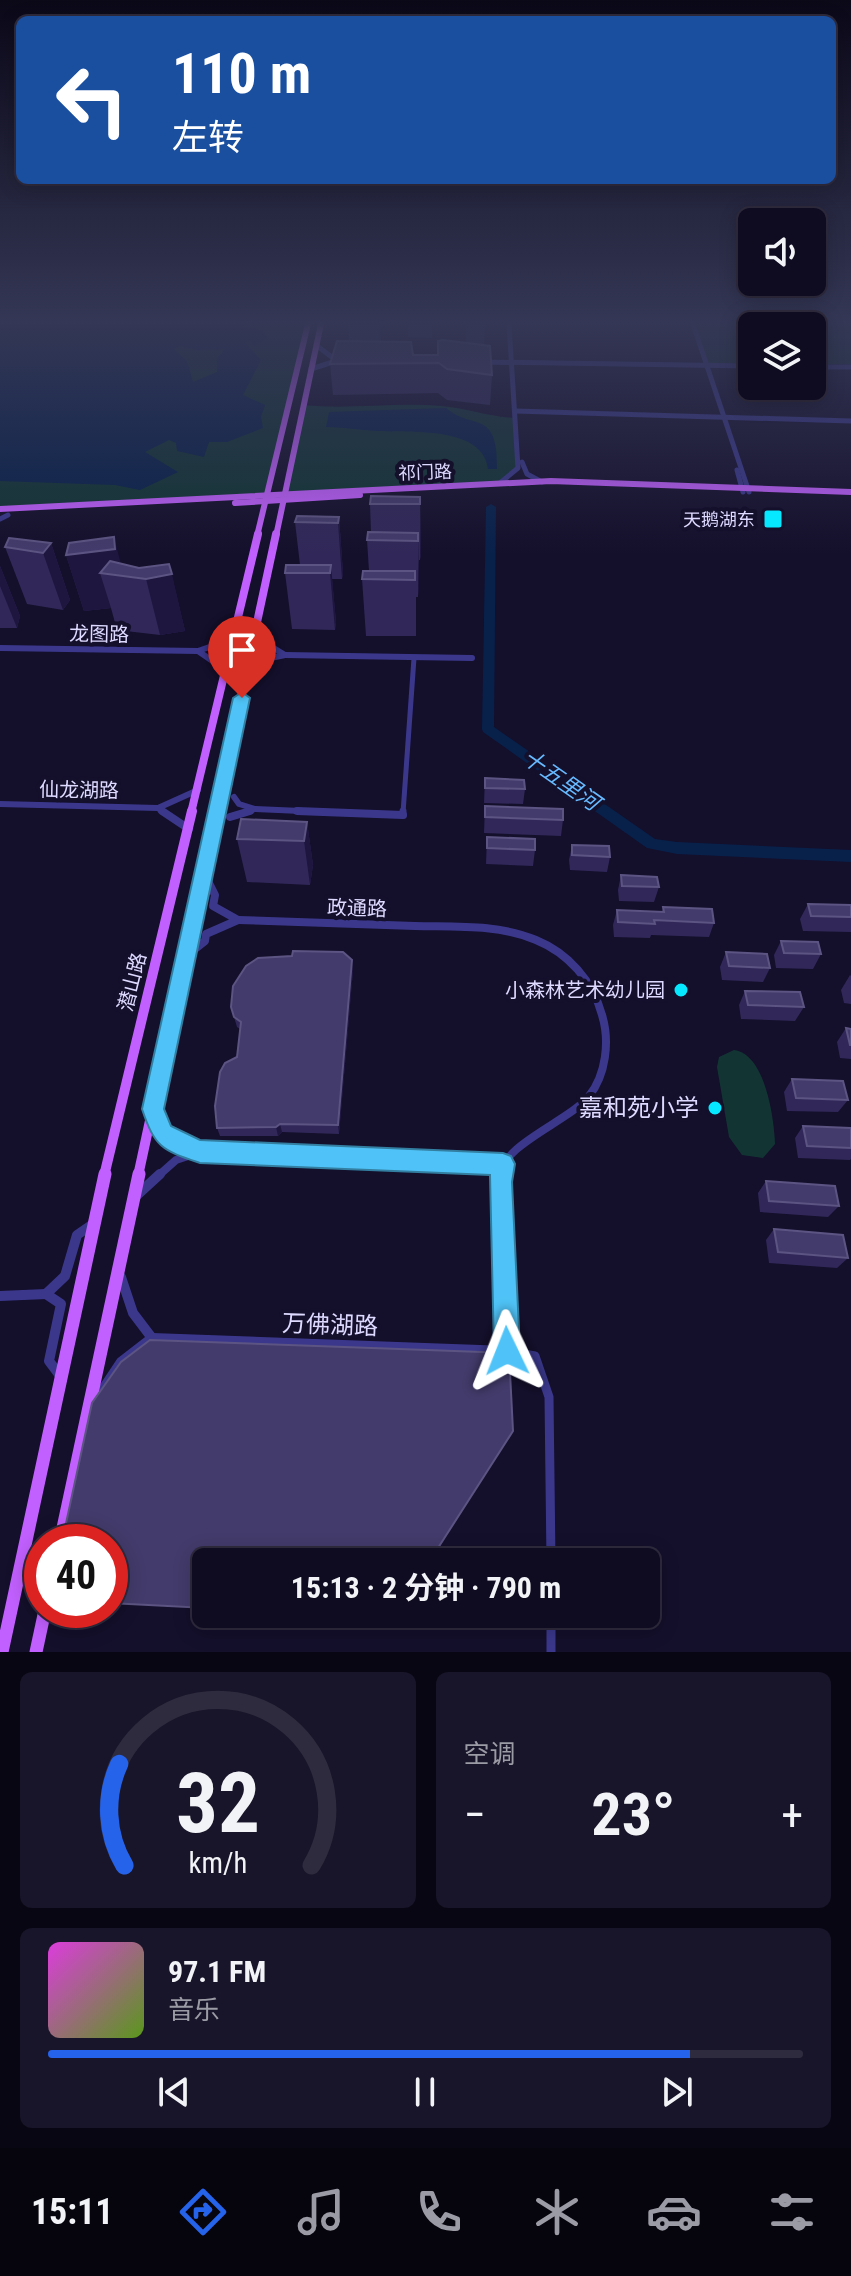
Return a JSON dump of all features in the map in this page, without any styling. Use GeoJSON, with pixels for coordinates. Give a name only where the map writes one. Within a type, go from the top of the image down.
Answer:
{"type":"FeatureCollection","features":[{"type":"Feature","properties":{"kind":"main road","name":"潜山路"},"geometry":{"type":"LineString","coordinates":[[2,1652],[93,1224],[290,401]]}},
{"type":"Feature","properties":{"kind":"main road"},"geometry":{"type":"LineString","coordinates":[[64,1524],[304,401]]}},
{"type":"Feature","properties":{"kind":"main road","name":"祁门路"},"geometry":{"type":"LineString","coordinates":[[3,516],[500,483],[851,494]]}},
{"type":"Feature","properties":{"kind":"main road","name":"祁门路"},"geometry":{"type":"LineString","coordinates":[[283,497],[552,487],[745,489]]}},
{"type":"Feature","properties":{"kind":"main road","name":"祁门路"},"geometry":{"type":"LineString","coordinates":[[0,509],[268,498]]}},
{"type":"Feature","properties":{"kind":"main road"},"geometry":{"type":"LineString","coordinates":[[36,1652],[41,1628]]}},
{"type":"Feature","properties":{"kind":"street"},"geometry":{"type":"LineString","coordinates":[[516,401],[522,466],[527,474],[542,482]]}},
{"type":"Feature","properties":{"kind":"street"},"geometry":{"type":"LineString","coordinates":[[716,401],[745,489]]}},
{"type":"Feature","properties":{"kind":"street"},"geometry":{"type":"LineString","coordinates":[[517,412],[851,422]]}},
{"type":"Feature","properties":{"kind":"street"},"geometry":{"type":"LineString","coordinates":[[500,483],[518,468],[517,412]]}},
{"type":"Feature","properties":{"kind":"street"},"geometry":{"type":"LineString","coordinates":[[198,651],[221,643],[237,632]]}},
{"type":"Feature","properties":{"kind":"street"},"geometry":{"type":"LineString","coordinates":[[254,636],[285,655]]}},
{"type":"Feature","properties":{"kind":"street","name":"龙图路"},"geometry":{"type":"LineString","coordinates":[[0,648],[198,651]]}},
{"type":"Feature","properties":{"kind":"street"},"geometry":{"type":"LineString","coordinates":[[198,651],[227,671]]}},
{"type":"Feature","properties":{"kind":"street"},"geometry":{"type":"LineString","coordinates":[[248,669],[261,660],[285,655],[472,658]]}},
{"type":"Feature","properties":{"kind":"street"},"geometry":{"type":"LineString","coordinates":[[234,797],[239,804],[255,809],[403,815],[414,658]]}},
{"type":"Feature","properties":{"kind":"street"},"geometry":{"type":"LineString","coordinates":[[158,808],[198,790]]}},
{"type":"Feature","properties":{"kind":"street","name":"仙龙湖路"},"geometry":{"type":"LineString","coordinates":[[0,804],[158,808]]}},
{"type":"Feature","properties":{"kind":"street"},"geometry":{"type":"LineString","coordinates":[[158,808],[189,830]]}},
{"type":"Feature","properties":{"kind":"street"},"geometry":{"type":"LineString","coordinates":[[230,817],[255,809]]}},
{"type":"Feature","properties":{"kind":"street"},"geometry":{"type":"LineString","coordinates":[[203,871],[215,895],[213,906],[238,920]]}},
{"type":"Feature","properties":{"kind":"street"},"geometry":{"type":"LineString","coordinates":[[184,957],[205,941],[206,934],[238,920]]}},
{"type":"Feature","properties":{"kind":"street","name":"政通路"},"geometry":{"type":"LineString","coordinates":[[238,920],[475,928],[536,940],[571,962],[596,994],[607,1030],[603,1067],[587,1100],[572,1115],[514,1150],[503,1164]]}},
{"type":"Feature","properties":{"kind":"street"},"geometry":{"type":"LineString","coordinates":[[153,1109],[162,1134],[176,1144],[200,1152],[503,1164],[500,1182],[507,1351],[535,1356],[549,1397],[551,1548]]}},
{"type":"Feature","properties":{"kind":"street"},"geometry":{"type":"LineString","coordinates":[[135,1198],[176,1160],[200,1152]]}},
{"type":"Feature","properties":{"kind":"street"},"geometry":{"type":"LineString","coordinates":[[0,1296],[46,1294],[60,1286],[68,1274],[77,1235],[93,1224]]}},
{"type":"Feature","properties":{"kind":"street"},"geometry":{"type":"LineString","coordinates":[[87,1417],[102,1386],[121,1362],[152,1338],[133,1313],[122,1289],[120,1266]]}},
{"type":"Feature","properties":{"kind":"street"},"geometry":{"type":"LineString","coordinates":[[46,1294],[61,1304],[49,1361],[62,1379]]}},
{"type":"Feature","properties":{"kind":"street","name":"万佛湖路"},"geometry":{"type":"LineString","coordinates":[[152,1338],[507,1351]]}},
{"type":"Feature","properties":{"kind":"street"},"geometry":{"type":"LineString","coordinates":[[551,1628],[551,1652]]}},
{"type":"Feature","properties":{"kind":"green space"},"geometry":{"type":"Polygon","coordinates":[[[0,401],[290,401],[269,494],[0,510],[0,401]]]}},
{"type":"Feature","properties":{"kind":"green space"},"geometry":{"type":"Polygon","coordinates":[[[303,405],[441,406],[515,418],[518,468],[500,483],[284,493],[303,405]]]}},
{"type":"Feature","properties":{"kind":"green space"},"geometry":{"type":"Polygon","coordinates":[[[734,1050],[745,1054],[753,1063],[766,1088],[775,1144],[763,1158],[742,1155],[729,1137],[717,1067],[719,1057],[734,1050]]]}},
{"type":"Feature","properties":{"kind":"water"},"geometry":{"type":"Polygon","coordinates":[[[0,401],[256,401],[265,405],[261,417],[263,428],[227,442],[209,442],[204,457],[177,451],[176,443],[169,440],[145,452],[178,472],[140,490],[115,485],[0,481],[0,401]]]}},
{"type":"Feature","properties":{"kind":"water"},"geometry":{"type":"Polygon","coordinates":[[[446,408],[488,429],[496,450],[497,469],[488,469],[483,455],[459,438],[424,432],[326,427],[329,412],[446,408]]]}},
{"type":"Feature","properties":{"kind":"building"},"geometry":{"type":"Polygon","coordinates":[[[371,496],[420,497],[420,504],[370,504],[371,496]]]}},
{"type":"Feature","properties":{"kind":"building"},"geometry":{"type":"Polygon","coordinates":[[[297,516],[339,517],[338,523],[295,522],[297,516]]]}},
{"type":"Feature","properties":{"kind":"building"},"geometry":{"type":"Polygon","coordinates":[[[368,532],[418,533],[418,541],[367,540],[368,532]]]}},
{"type":"Feature","properties":{"kind":"building"},"geometry":{"type":"Polygon","coordinates":[[[114,537],[115,549],[66,555],[69,543],[114,537]]]}},
{"type":"Feature","properties":{"kind":"building"},"geometry":{"type":"Polygon","coordinates":[[[9,538],[51,543],[43,553],[5,547],[9,538]]]}},
{"type":"Feature","properties":{"kind":"building"},"geometry":{"type":"Polygon","coordinates":[[[110,561],[139,568],[169,564],[172,574],[146,579],[100,573],[110,561]]]}},
{"type":"Feature","properties":{"kind":"building"},"geometry":{"type":"Polygon","coordinates":[[[286,565],[331,565],[330,573],[285,573],[286,565]]]}},
{"type":"Feature","properties":{"kind":"building"},"geometry":{"type":"Polygon","coordinates":[[[363,571],[415,571],[415,580],[362,579],[363,571]]]}},
{"type":"Feature","properties":{"kind":"building"},"geometry":{"type":"Polygon","coordinates":[[[485,778],[524,780],[525,789],[485,788],[485,778]]]}},
{"type":"Feature","properties":{"kind":"building"},"geometry":{"type":"Polygon","coordinates":[[[485,806],[563,809],[563,820],[485,817],[485,806]]]}},
{"type":"Feature","properties":{"kind":"building"},"geometry":{"type":"Polygon","coordinates":[[[241,819],[307,822],[304,841],[237,839],[241,819]]]}},
{"type":"Feature","properties":{"kind":"building"},"geometry":{"type":"Polygon","coordinates":[[[487,837],[535,839],[535,850],[487,848],[487,837]]]}},
{"type":"Feature","properties":{"kind":"building"},"geometry":{"type":"Polygon","coordinates":[[[572,845],[609,846],[610,857],[572,855],[572,845]]]}},
{"type":"Feature","properties":{"kind":"building"},"geometry":{"type":"Polygon","coordinates":[[[621,875],[657,877],[659,887],[622,886],[621,875]]]}},
{"type":"Feature","properties":{"kind":"building"},"geometry":{"type":"Polygon","coordinates":[[[808,904],[851,905],[851,917],[811,916],[808,904]]]}},
{"type":"Feature","properties":{"kind":"building"},"geometry":{"type":"Polygon","coordinates":[[[663,907],[712,909],[714,923],[618,922],[617,910],[664,912],[663,907]]]}},
{"type":"Feature","properties":{"kind":"building"},"geometry":{"type":"Polygon","coordinates":[[[781,941],[818,942],[821,954],[784,953],[781,941]]]}},
{"type":"Feature","properties":{"kind":"building"},"geometry":{"type":"Polygon","coordinates":[[[293,951],[343,952],[352,960],[338,1125],[280,1124],[276,1127],[217,1128],[215,1106],[220,1072],[225,1063],[237,1057],[241,1022],[234,1017],[231,1007],[233,986],[246,966],[258,958],[292,956],[293,951]]]}},
{"type":"Feature","properties":{"kind":"building"},"geometry":{"type":"Polygon","coordinates":[[[726,952],[767,954],[770,968],[729,966],[726,952]]]}},
{"type":"Feature","properties":{"kind":"building"},"geometry":{"type":"Polygon","coordinates":[[[745,991],[800,992],[804,1007],[748,1005],[745,991]]]}},
{"type":"Feature","properties":{"kind":"building"},"geometry":{"type":"Polygon","coordinates":[[[846,1028],[851,1029],[851,1045],[850,1045],[846,1028]]]}},
{"type":"Feature","properties":{"kind":"building"},"geometry":{"type":"Polygon","coordinates":[[[792,1079],[843,1081],[848,1100],[796,1098],[792,1079]]]}},
{"type":"Feature","properties":{"kind":"building"},"geometry":{"type":"Polygon","coordinates":[[[803,1126],[851,1128],[851,1148],[807,1146],[803,1126]]]}},
{"type":"Feature","properties":{"kind":"building"},"geometry":{"type":"Polygon","coordinates":[[[766,1181],[835,1186],[839,1206],[769,1201],[766,1181]]]}},
{"type":"Feature","properties":{"kind":"building"},"geometry":{"type":"Polygon","coordinates":[[[774,1229],[843,1235],[848,1258],[778,1252],[774,1229]]]}},
{"type":"Feature","properties":{"kind":"building"},"geometry":{"type":"Polygon","coordinates":[[[150,1340],[509,1353],[513,1431],[438,1548],[192,1548],[192,1607],[128,1604],[128,1524],[66,1524],[92,1403],[121,1362],[150,1340]]]}},
{"type":"Feature","properties":{"kind":"waterway","name":"十五里河"},"geometry":{"type":"LineString","coordinates":[[491,507],[488,729],[652,844],[677,848],[851,856]]}},
{"type":"Feature","properties":{"kind":"place","name":"天鹅湖东"},"geometry":{"type":"Point","coordinates":[773,519]}},
{"type":"Feature","properties":{"kind":"place","name":"小森林艺术幼儿园"},"geometry":{"type":"Point","coordinates":[681,990]}},
{"type":"Feature","properties":{"kind":"place","name":"嘉和苑小学"},"geometry":{"type":"Point","coordinates":[715,1108]}},
{"type":"Feature","properties":{"kind":"route"},"geometry":{"type":"LineString","coordinates":[[242,698],[153,1109],[162,1134],[176,1144],[200,1152],[503,1164],[500,1182],[507,1351]]}}]}
